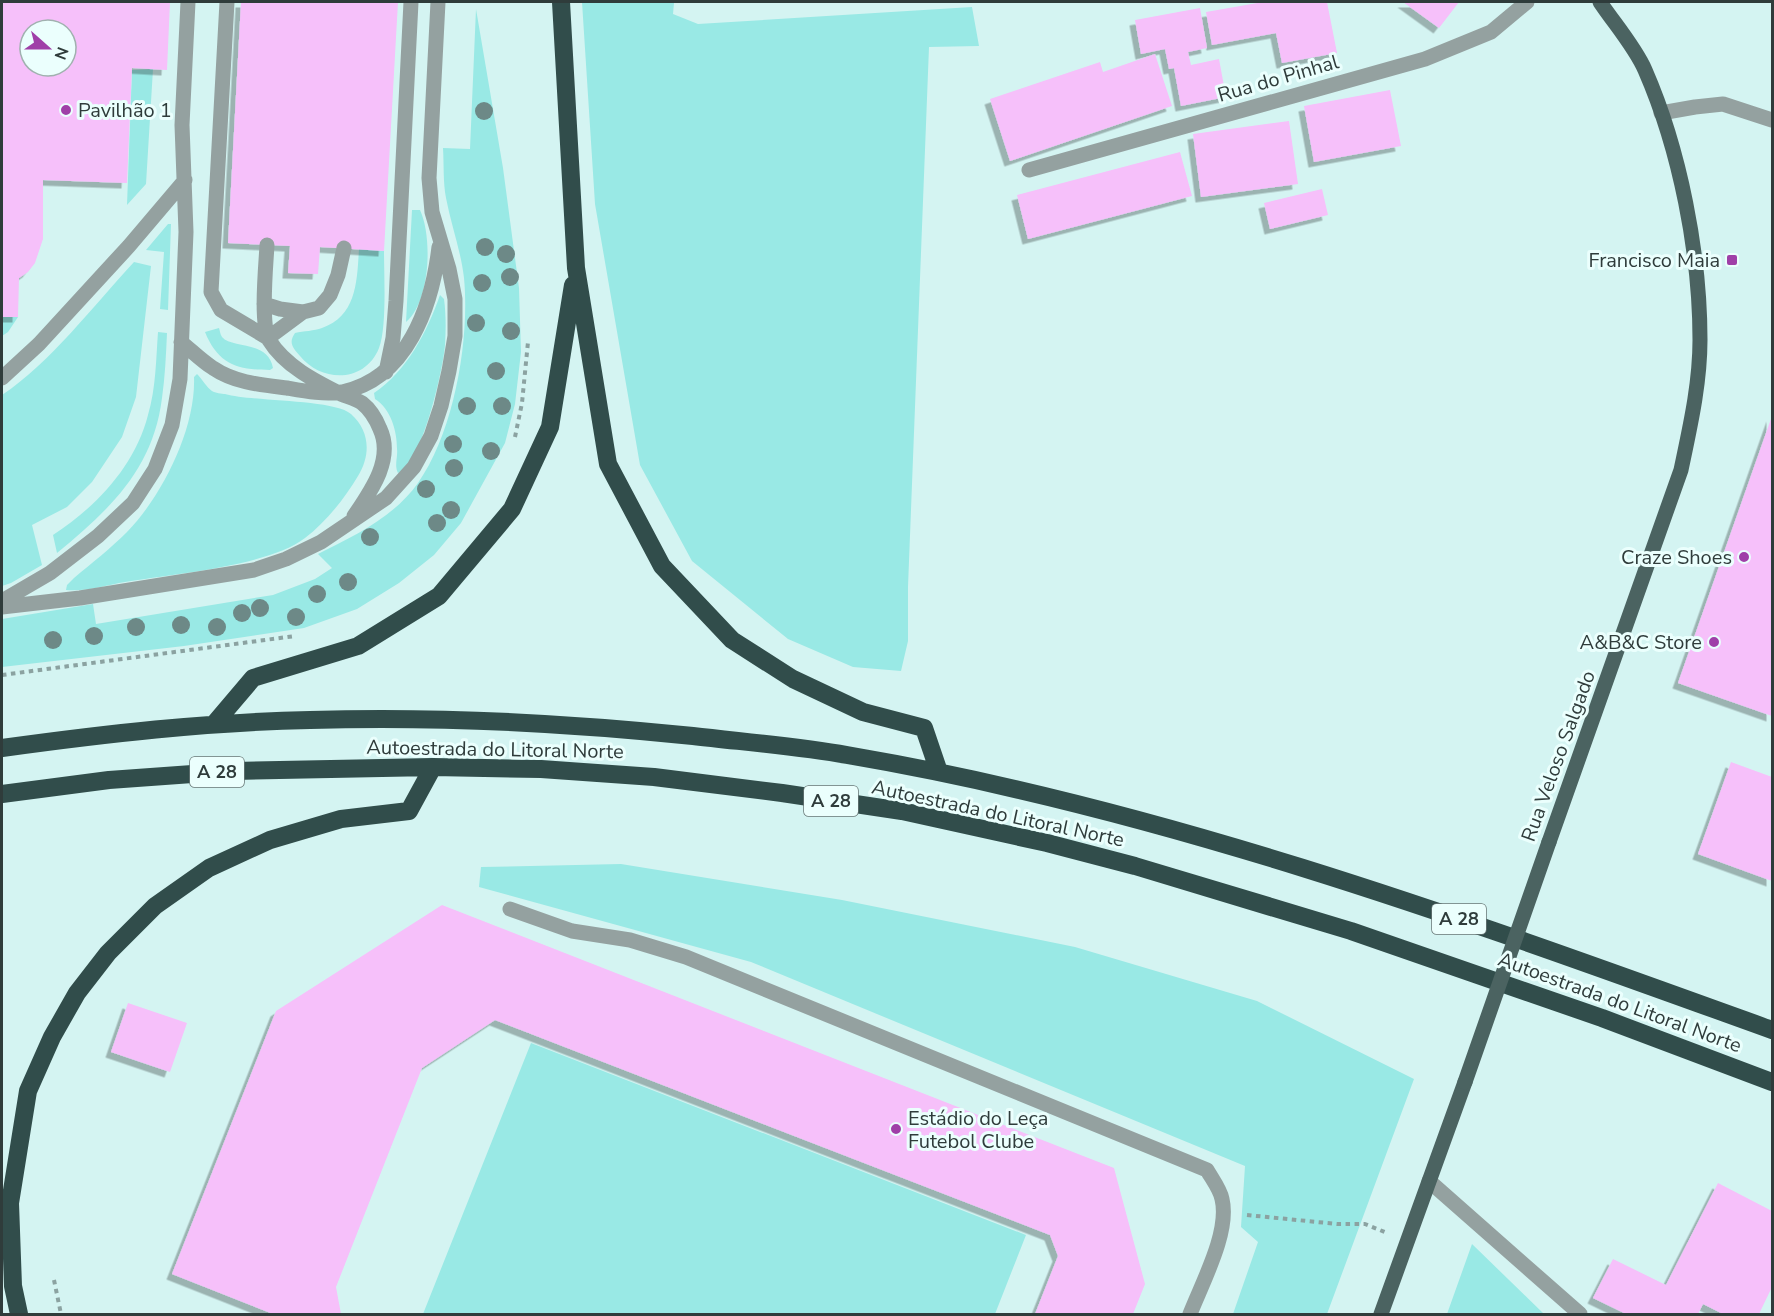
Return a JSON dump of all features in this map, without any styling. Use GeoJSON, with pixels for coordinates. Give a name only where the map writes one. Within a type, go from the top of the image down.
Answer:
{"type":"FeatureCollection","features":[{"type":"Feature","properties":{"kind":"highway"},"geometry":{"type":"LineString","coordinates":[[561,2],[576,268],[608,464],[662,566],[732,640],[793,679],[863,712],[924,728],[939,772]]}},
{"type":"Feature","properties":{"kind":"highway"},"geometry":{"type":"LineString","coordinates":[[214,724],[253,678],[358,646],[439,596],[512,509],[550,427],[576,268]]}},
{"type":"Feature","properties":{"kind":"highway","name":"Autoestrada do Litoral Norte"},"geometry":{"type":"LineString","coordinates":[[2,748],[80,737],[214,724],[411,719],[536,723],[630,730],[843,754],[939,772],[1142,821],[1327,875],[1575,959],[1773,1030]]}},
{"type":"Feature","properties":{"kind":"highway"},"geometry":{"type":"LineString","coordinates":[[19,1314],[14,1286],[10,1203],[28,1091],[52,1037],[77,993],[108,953],[155,906],[209,868],[270,840],[341,819],[409,811],[434,767]]}},
{"type":"Feature","properties":{"kind":"highway","name":"Autoestrada do Litoral Norte"},"geometry":{"type":"LineString","coordinates":[[2,795],[110,780],[234,771],[434,767],[541,769],[665,778],[903,812],[1047,843],[1135,866],[1351,931],[1602,1018],[1773,1082]]}},
{"type":"Feature","properties":{"kind":"main road","name":"Rua Veloso Salgado"},"geometry":{"type":"LineString","coordinates":[[1381,1314],[1669,506],[1681,470],[1694,411],[1701,341],[1697,262],[1682,186],[1661,113],[1644,68],[1600,2]]}},
{"type":"Feature","properties":{"kind":"street"},"geometry":{"type":"LineString","coordinates":[[2,601],[50,573],[98,537],[133,504],[155,470],[172,425],[180,379],[182,342],[186,232],[182,125],[188,2]]}},
{"type":"Feature","properties":{"kind":"street"},"geometry":{"type":"LineString","coordinates":[[227,2],[211,292],[221,310],[268,338],[284,358],[308,376],[362,403],[374,416],[385,438],[384,463],[371,490],[350,523]]}},
{"type":"Feature","properties":{"kind":"street"},"geometry":{"type":"LineString","coordinates":[[386,372],[393,338],[396,302],[411,2]]}},
{"type":"Feature","properties":{"kind":"street"},"geometry":{"type":"LineString","coordinates":[[2,607],[80,598],[254,570],[286,559],[321,542],[386,498],[414,467],[431,436],[441,406],[455,336],[454,298],[449,269],[432,212],[429,178],[438,2]]}},
{"type":"Feature","properties":{"kind":"street","name":"Rua do Pinhal"},"geometry":{"type":"LineString","coordinates":[[1029,170],[1425,58],[1491,32],[1527,2]]}},
{"type":"Feature","properties":{"kind":"street"},"geometry":{"type":"LineString","coordinates":[[1661,113],[1695,106],[1723,104],[1773,120]]}},
{"type":"Feature","properties":{"kind":"street"},"geometry":{"type":"LineString","coordinates":[[2,378],[39,344],[129,246],[185,180]]}},
{"type":"Feature","properties":{"kind":"street"},"geometry":{"type":"LineString","coordinates":[[182,342],[213,369],[236,380],[339,393],[363,387],[386,372],[416,330],[429,301],[440,242]]}},
{"type":"Feature","properties":{"kind":"street"},"geometry":{"type":"LineString","coordinates":[[267,245],[264,304],[268,338]]}},
{"type":"Feature","properties":{"kind":"street"},"geometry":{"type":"LineString","coordinates":[[264,304],[303,312],[319,308],[330,295],[339,275],[344,248]]}},
{"type":"Feature","properties":{"kind":"street"},"geometry":{"type":"LineString","coordinates":[[268,338],[303,312]]}},
{"type":"Feature","properties":{"kind":"street"},"geometry":{"type":"LineString","coordinates":[[510,909],[572,931],[630,940],[686,957],[1207,1170],[1222,1196],[1224,1213],[1217,1244],[1190,1314]]}},
{"type":"Feature","properties":{"kind":"street"},"geometry":{"type":"LineString","coordinates":[[1429,1181],[1580,1314]]}},
{"type":"Feature","properties":{"kind":"path"},"geometry":{"type":"LineString","coordinates":[[513,446],[522,403],[528,342]]}},
{"type":"Feature","properties":{"kind":"path"},"geometry":{"type":"LineString","coordinates":[[2,675],[295,636]]}},
{"type":"Feature","properties":{"kind":"path"},"geometry":{"type":"LineString","coordinates":[[1224,1213],[1337,1224],[1365,1224],[1408,1240]]}},
{"type":"Feature","properties":{"kind":"path"},"geometry":{"type":"LineString","coordinates":[[54,1280],[61,1314]]}},
{"type":"Feature","properties":{"kind":"shaded area"},"geometry":{"type":"Polygon","coordinates":[[[582,2],[669,2],[674,3],[673,14],[698,24],[972,7],[979,46],[929,47],[908,587],[908,641],[901,671],[853,667],[788,639],[692,561],[640,465],[595,204],[582,2]]]}},
{"type":"Feature","properties":{"kind":"shaded area"},"geometry":{"type":"Polygon","coordinates":[[[476,9],[503,168],[519,288],[521,352],[515,404],[505,443],[461,523],[434,555],[399,583],[357,609],[304,628],[184,646],[2,667],[2,619],[93,604],[96,624],[273,595],[315,579],[332,568],[318,554],[359,533],[385,516],[418,483],[431,462],[441,438],[457,385],[462,357],[464,278],[446,198],[443,148],[470,149],[476,9]]]}},
{"type":"Feature","properties":{"kind":"shaded area"},"geometry":{"type":"Polygon","coordinates":[[[153,69],[146,184],[127,205],[132,70],[153,69]]]}},
{"type":"Feature","properties":{"kind":"shaded area"},"geometry":{"type":"Polygon","coordinates":[[[412,210],[420,210],[427,236],[428,252],[427,269],[420,300],[414,313],[406,322],[412,210]]]}},
{"type":"Feature","properties":{"kind":"shaded area"},"geometry":{"type":"Polygon","coordinates":[[[168,224],[171,224],[168,310],[160,309],[164,252],[146,250],[168,224]]]}},
{"type":"Feature","properties":{"kind":"shaded area"},"geometry":{"type":"Polygon","coordinates":[[[359,249],[384,251],[382,339],[372,360],[364,368],[354,373],[331,375],[309,365],[293,348],[292,340],[295,333],[316,330],[334,322],[349,306],[356,284],[359,249]]]}},
{"type":"Feature","properties":{"kind":"shaded area"},"geometry":{"type":"Polygon","coordinates":[[[134,262],[151,266],[136,397],[122,437],[92,482],[67,507],[32,525],[42,565],[2,586],[2,395],[37,367],[71,333],[134,262]]]}},
{"type":"Feature","properties":{"kind":"shaded area"},"geometry":{"type":"Polygon","coordinates":[[[440,295],[444,299],[445,339],[436,394],[415,453],[407,466],[398,473],[394,428],[389,414],[375,399],[374,393],[386,384],[406,362],[429,323],[440,295]]]}},
{"type":"Feature","properties":{"kind":"shaded area"},"geometry":{"type":"Polygon","coordinates":[[[2,317],[18,317],[8,332],[2,336],[2,317]]]}},
{"type":"Feature","properties":{"kind":"shaded area"},"geometry":{"type":"Polygon","coordinates":[[[219,328],[222,337],[227,341],[249,346],[264,353],[270,359],[273,368],[270,370],[248,369],[223,358],[210,343],[205,332],[219,328]]]}},
{"type":"Feature","properties":{"kind":"shaded area"},"geometry":{"type":"Polygon","coordinates":[[[158,332],[167,333],[165,374],[157,424],[149,447],[139,467],[111,504],[57,553],[53,535],[84,512],[112,484],[124,468],[142,434],[153,394],[158,332]]]}},
{"type":"Feature","properties":{"kind":"shaded area"},"geometry":{"type":"Polygon","coordinates":[[[197,374],[213,392],[238,397],[311,403],[342,409],[351,414],[362,428],[367,452],[358,476],[328,517],[313,532],[289,548],[268,556],[219,568],[88,589],[66,590],[67,585],[74,578],[127,532],[165,480],[183,439],[193,397],[194,377],[197,374]]]}},
{"type":"Feature","properties":{"kind":"shaded area"},"geometry":{"type":"Polygon","coordinates":[[[621,864],[842,900],[1075,947],[1257,1001],[1414,1079],[1327,1314],[1233,1314],[1258,1242],[1241,1227],[1245,1166],[751,962],[479,887],[481,867],[621,864]]]}},
{"type":"Feature","properties":{"kind":"shaded area"},"geometry":{"type":"Polygon","coordinates":[[[531,1043],[1026,1235],[995,1314],[423,1314],[531,1043]]]}},
{"type":"Feature","properties":{"kind":"shaded area"},"geometry":{"type":"Polygon","coordinates":[[[1472,1244],[1544,1314],[1447,1314],[1472,1244]]]}},
{"type":"Feature","properties":{"kind":"building","name":"Pavilhão 1"},"geometry":{"type":"Polygon","coordinates":[[[2,2],[170,2],[167,70],[132,68],[127,183],[43,180],[43,239],[35,263],[19,278],[18,317],[2,317],[2,2]]]}},
{"type":"Feature","properties":{"kind":"building"},"geometry":{"type":"Polygon","coordinates":[[[241,2],[398,2],[384,251],[320,247],[318,274],[288,273],[290,246],[228,243],[241,2]]]}},
{"type":"Feature","properties":{"kind":"building"},"geometry":{"type":"Polygon","coordinates":[[[1263,2],[1327,2],[1337,53],[1282,63],[1276,33],[1212,45],[1206,12],[1263,2]]]}},
{"type":"Feature","properties":{"kind":"building"},"geometry":{"type":"Polygon","coordinates":[[[1403,2],[1459,2],[1439,28],[1403,2]]]}},
{"type":"Feature","properties":{"kind":"building"},"geometry":{"type":"Polygon","coordinates":[[[1200,8],[1207,48],[1188,52],[1191,65],[1219,59],[1226,97],[1181,106],[1174,68],[1169,69],[1165,49],[1141,54],[1135,20],[1200,8]]]}},
{"type":"Feature","properties":{"kind":"building"},"geometry":{"type":"Polygon","coordinates":[[[1155,54],[1172,106],[1010,161],[990,99],[1100,62],[1103,72],[1155,54]]]}},
{"type":"Feature","properties":{"kind":"building"},"geometry":{"type":"Polygon","coordinates":[[[1390,90],[1401,146],[1314,162],[1304,106],[1390,90]]]}},
{"type":"Feature","properties":{"kind":"building"},"geometry":{"type":"Polygon","coordinates":[[[1289,121],[1298,184],[1201,197],[1193,134],[1289,121]]]}},
{"type":"Feature","properties":{"kind":"building"},"geometry":{"type":"Polygon","coordinates":[[[1180,152],[1192,196],[1028,239],[1017,195],[1180,152]]]}},
{"type":"Feature","properties":{"kind":"building"},"geometry":{"type":"Polygon","coordinates":[[[1322,189],[1328,215],[1270,229],[1264,203],[1322,189]]]}},
{"type":"Feature","properties":{"kind":"building"},"geometry":{"type":"Polygon","coordinates":[[[1772,416],[1772,716],[1678,683],[1772,416]]]}},
{"type":"Feature","properties":{"kind":"building"},"geometry":{"type":"Polygon","coordinates":[[[1731,762],[1772,777],[1772,881],[1698,854],[1731,762]]]}},
{"type":"Feature","properties":{"kind":"building","name":"Estádio do Leça Futebol Clube"},"geometry":{"type":"Polygon","coordinates":[[[442,905],[1114,1168],[1145,1284],[1133,1314],[1035,1314],[1058,1256],[1050,1235],[495,1020],[422,1068],[336,1287],[341,1314],[273,1314],[172,1274],[276,1011],[442,905]]]}},
{"type":"Feature","properties":{"kind":"building"},"geometry":{"type":"Polygon","coordinates":[[[128,1003],[187,1023],[170,1072],[111,1052],[128,1003]]]}},
{"type":"Feature","properties":{"kind":"building"},"geometry":{"type":"Polygon","coordinates":[[[1718,1183],[1772,1211],[1772,1287],[1759,1314],[1723,1314],[1703,1304],[1698,1314],[1626,1314],[1593,1298],[1613,1259],[1666,1285],[1718,1183]]]}},
{"type":"Feature","properties":{"kind":"place","name":"Pavilhão 1"},"geometry":{"type":"Point","coordinates":[66,110]}},
{"type":"Feature","properties":{"kind":"place","name":"Francisco Maia"},"geometry":{"type":"Point","coordinates":[1732,260]}},
{"type":"Feature","properties":{"kind":"place","name":"Craze Shoes"},"geometry":{"type":"Point","coordinates":[1744,557]}},
{"type":"Feature","properties":{"kind":"place","name":"A&B&C Store"},"geometry":{"type":"Point","coordinates":[1714,642]}},
{"type":"Feature","properties":{"kind":"place","name":"Estádio do Leça Futebol Clube"},"geometry":{"type":"Point","coordinates":[896,1129]}}]}
